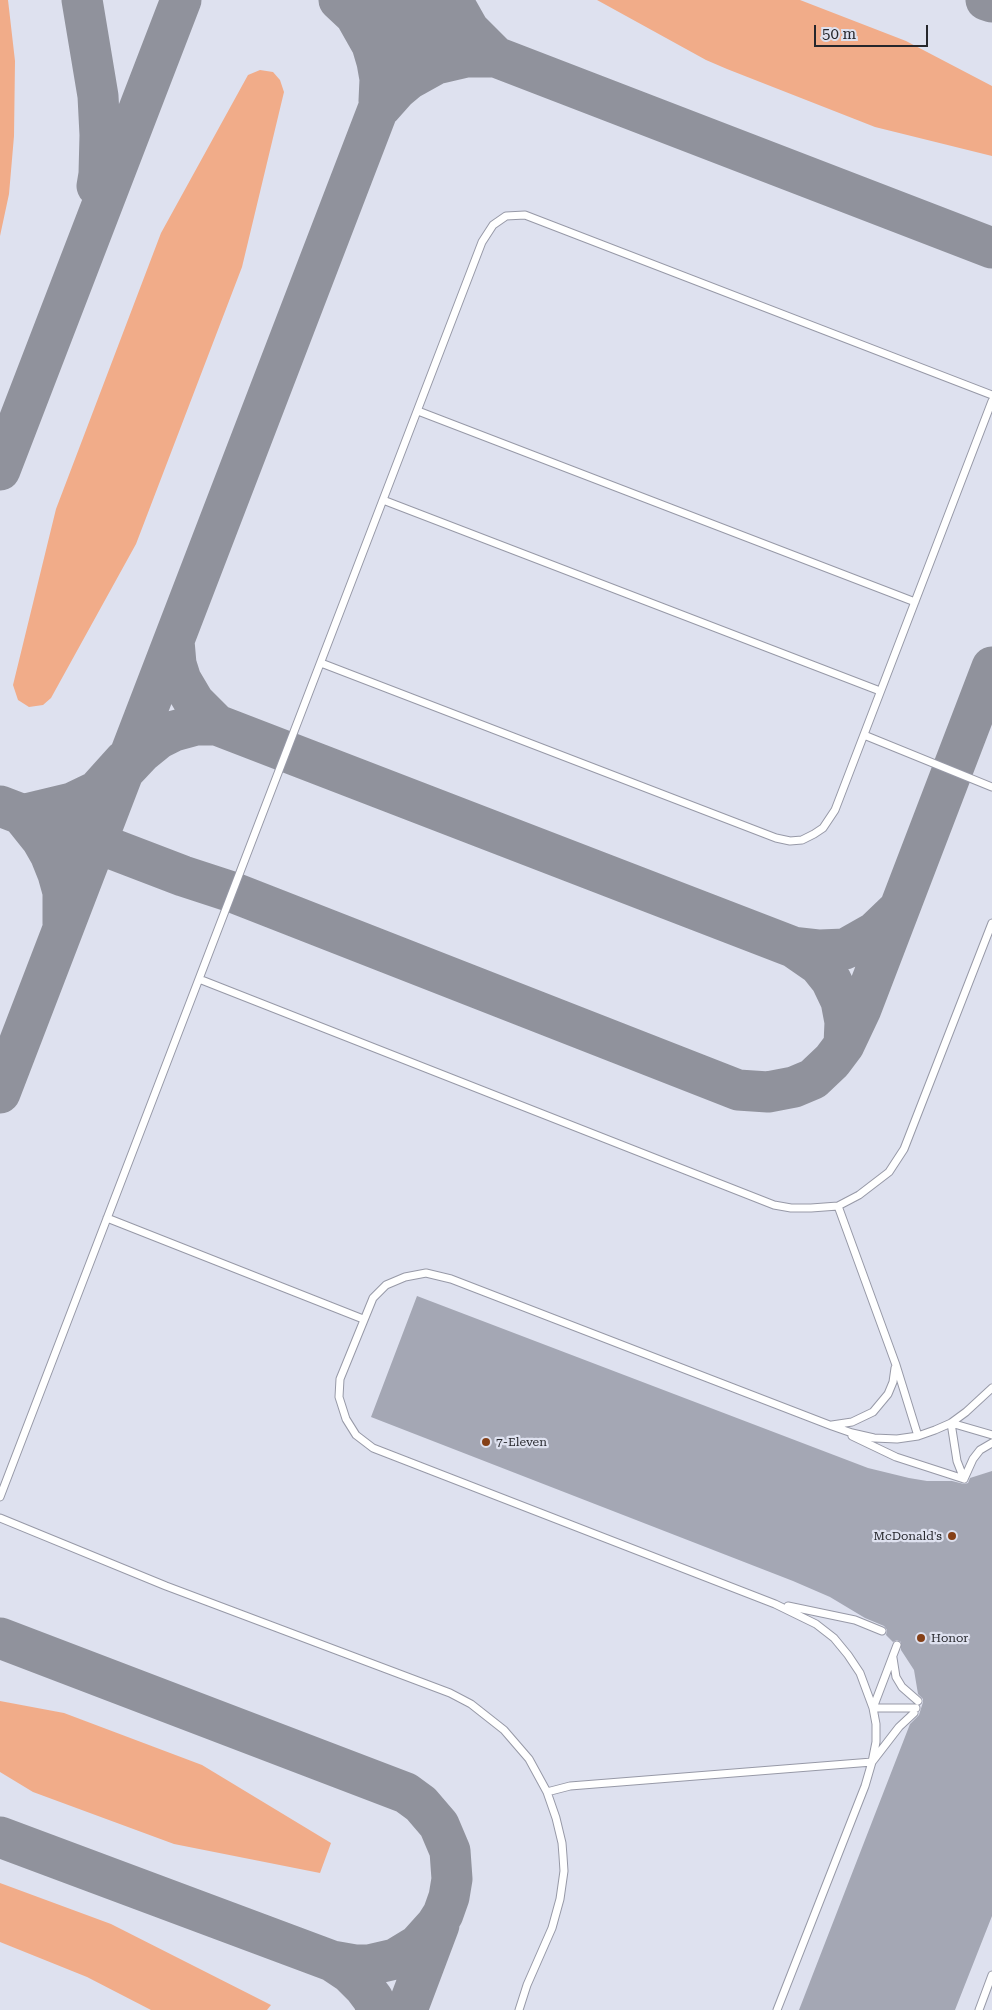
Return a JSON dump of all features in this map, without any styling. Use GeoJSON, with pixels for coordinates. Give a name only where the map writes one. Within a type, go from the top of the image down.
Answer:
{"type":"FeatureCollection","features":[{"type":"Feature","properties":{"kind":"lane"},"geometry":{"type":"LineString","coordinates":[[0,1497],[482,242],[493,225],[506,216],[525,215],[992,394]]}},
{"type":"Feature","properties":{"kind":"lane"},"geometry":{"type":"LineString","coordinates":[[321,663],[762,833],[790,841],[802,840],[814,834],[830,820],[992,401]]}},
{"type":"Feature","properties":{"kind":"lane"},"geometry":{"type":"LineString","coordinates":[[418,411],[915,602]]}},
{"type":"Feature","properties":{"kind":"lane"},"geometry":{"type":"LineString","coordinates":[[383,500],[880,691]]}},
{"type":"Feature","properties":{"kind":"lane"},"geometry":{"type":"LineString","coordinates":[[864,735],[992,787]]}},
{"type":"Feature","properties":{"kind":"lane"},"geometry":{"type":"LineString","coordinates":[[199,979],[774,1205],[791,1208],[838,1206],[880,1181],[889,1172],[904,1149],[992,922]]}},
{"type":"Feature","properties":{"kind":"lane"},"geometry":{"type":"LineString","coordinates":[[838,1206],[896,1365],[918,1436]]}},
{"type":"Feature","properties":{"kind":"lane"},"geometry":{"type":"LineString","coordinates":[[107,1218],[363,1319]]}},
{"type":"Feature","properties":{"kind":"lane"},"geometry":{"type":"LineString","coordinates":[[777,2010],[865,1786],[876,1742],[876,1724],[873,1708],[860,1673],[848,1655],[834,1638],[816,1624],[775,1604],[373,1448],[356,1435],[346,1419],[339,1397],[340,1379],[373,1298],[386,1285],[405,1276],[426,1273],[451,1279],[832,1426],[874,1438],[897,1439],[918,1436],[951,1423],[978,1402],[992,1388]]}},
{"type":"Feature","properties":{"kind":"lane"},"geometry":{"type":"LineString","coordinates":[[832,1426],[852,1422],[873,1412],[888,1394],[893,1382],[896,1365]]}},
{"type":"Feature","properties":{"kind":"lane"},"geometry":{"type":"LineString","coordinates":[[951,1423],[956,1461],[964,1479]]}},
{"type":"Feature","properties":{"kind":"lane"},"geometry":{"type":"LineString","coordinates":[[951,1423],[992,1435]]}},
{"type":"Feature","properties":{"kind":"lane"},"geometry":{"type":"LineString","coordinates":[[832,1426],[896,1457],[964,1479]]}},
{"type":"Feature","properties":{"kind":"lane"},"geometry":{"type":"LineString","coordinates":[[964,1479],[973,1459],[980,1450],[992,1443]]}},
{"type":"Feature","properties":{"kind":"lane"},"geometry":{"type":"LineString","coordinates":[[0,1518],[166,1586],[450,1693],[471,1704],[504,1730],[529,1759],[547,1792],[562,1844],[564,1872],[560,1899],[552,1928],[527,1985],[520,2010]]}},
{"type":"Feature","properties":{"kind":"lane"},"geometry":{"type":"LineString","coordinates":[[775,1604],[855,1620],[882,1631]]}},
{"type":"Feature","properties":{"kind":"lane"},"geometry":{"type":"LineString","coordinates":[[873,1708],[897,1645]]}},
{"type":"Feature","properties":{"kind":"lane"},"geometry":{"type":"LineString","coordinates":[[892,1656],[896,1677],[916,1707]]}},
{"type":"Feature","properties":{"kind":"lane"},"geometry":{"type":"LineString","coordinates":[[873,1708],[916,1707]]}},
{"type":"Feature","properties":{"kind":"lane"},"geometry":{"type":"LineString","coordinates":[[547,1792],[570,1786],[872,1762],[898,1727],[916,1707]]}},
{"type":"Feature","properties":{"kind":"lane"},"geometry":{"type":"LineString","coordinates":[[979,2010],[992,1975]]}},
{"type":"Feature","properties":{"kind":"shaded area"},"geometry":{"type":"Polygon","coordinates":[[[0,0],[8,0],[15,61],[14,136],[9,194],[0,236],[0,0]]]}},
{"type":"Feature","properties":{"kind":"shaded area"},"geometry":{"type":"Polygon","coordinates":[[[597,0],[800,0],[906,41],[992,86],[992,156],[875,127],[727,69],[706,60],[597,0]]]}},
{"type":"Feature","properties":{"kind":"shaded area"},"geometry":{"type":"Polygon","coordinates":[[[260,70],[273,72],[280,80],[284,92],[242,267],[136,544],[51,698],[43,705],[29,707],[18,700],[13,685],[56,509],[161,233],[248,75],[260,70]]]}},
{"type":"Feature","properties":{"kind":"shaded area"},"geometry":{"type":"Polygon","coordinates":[[[0,1701],[64,1713],[202,1765],[331,1843],[320,1873],[174,1844],[33,1792],[0,1772],[0,1701]]]}},
{"type":"Feature","properties":{"kind":"shaded area"},"geometry":{"type":"Polygon","coordinates":[[[0,1883],[111,1924],[271,2005],[267,2010],[151,2010],[87,1977],[0,1942],[0,1883]]]}},
{"type":"Feature","properties":{"kind":"building"},"geometry":{"type":"Polygon","coordinates":[[[417,1296],[868,1468],[927,1481],[952,1481],[964,1484],[968,1483],[970,1478],[992,1471],[992,1916],[955,2010],[799,2010],[910,1724],[919,1715],[923,1702],[923,1699],[918,1694],[914,1670],[901,1650],[901,1642],[897,1640],[893,1642],[886,1635],[887,1630],[884,1626],[865,1618],[830,1597],[793,1581],[371,1417],[417,1296]]]}},
{"type":"Feature","properties":{"kind":"taxiway"},"geometry":{"type":"LineString","coordinates":[[82,0],[98,96],[100,135],[97,186]]}},
{"type":"Feature","properties":{"kind":"taxiway"},"geometry":{"type":"LineString","coordinates":[[0,470],[181,0]]}},
{"type":"Feature","properties":{"kind":"taxiway"},"geometry":{"type":"LineString","coordinates":[[339,0],[355,15],[372,45],[380,79],[379,101]]}},
{"type":"Feature","properties":{"kind":"taxiway"},"geometry":{"type":"LineString","coordinates":[[348,0],[992,248]]}},
{"type":"Feature","properties":{"kind":"taxiway"},"geometry":{"type":"LineString","coordinates":[[0,1093],[420,0]]}},
{"type":"Feature","properties":{"kind":"taxiway"},"geometry":{"type":"LineString","coordinates":[[452,0],[469,30],[493,54]]}},
{"type":"Feature","properties":{"kind":"taxiway"},"geometry":{"type":"LineString","coordinates":[[986,0],[992,2]]}},
{"type":"Feature","properties":{"kind":"taxiway"},"geometry":{"type":"LineString","coordinates":[[381,107],[409,79],[436,64],[466,57],[492,57]]}},
{"type":"Feature","properties":{"kind":"taxiway"},"geometry":{"type":"LineString","coordinates":[[174,641],[176,664],[181,680],[194,702],[217,725]]}},
{"type":"Feature","properties":{"kind":"taxiway"},"geometry":{"type":"LineString","coordinates":[[0,806],[183,876],[232,892],[738,1090],[768,1092],[794,1087],[813,1079],[832,1061],[844,1045],[861,1009],[992,667]]}},
{"type":"Feature","properties":{"kind":"taxiway"},"geometry":{"type":"LineString","coordinates":[[126,769],[158,739],[174,731],[196,725],[217,725],[793,947],[820,950],[845,949],[875,932],[899,909]]}},
{"type":"Feature","properties":{"kind":"taxiway"},"geometry":{"type":"LineString","coordinates":[[22,815],[72,803],[97,791],[124,761]]}},
{"type":"Feature","properties":{"kind":"taxiway"},"geometry":{"type":"LineString","coordinates":[[22,815],[42,840],[58,874],[63,892],[63,924]]}},
{"type":"Feature","properties":{"kind":"taxiway"},"geometry":{"type":"LineString","coordinates":[[793,947],[819,965],[831,980],[841,1001],[845,1022],[844,1045]]}},
{"type":"Feature","properties":{"kind":"taxiway"},"geometry":{"type":"LineString","coordinates":[[0,1638],[406,1793],[421,1804],[439,1825],[450,1851],[452,1879],[449,1897],[443,1914],[418,1945],[395,1959],[369,1965],[355,1965],[332,1961],[0,1837]]}},
{"type":"Feature","properties":{"kind":"taxiway"},"geometry":{"type":"LineString","coordinates":[[407,2010],[439,1925]]}},
{"type":"Feature","properties":{"kind":"taxiway"},"geometry":{"type":"LineString","coordinates":[[332,1961],[350,1973],[364,1987],[373,1999],[377,2010]]}},
{"type":"Feature","properties":{"kind":"place","name":"7-Eleven"},"geometry":{"type":"Point","coordinates":[486,1442]}},
{"type":"Feature","properties":{"kind":"place","name":"McDonald's"},"geometry":{"type":"Point","coordinates":[952,1536]}},
{"type":"Feature","properties":{"kind":"place","name":"Honor"},"geometry":{"type":"Point","coordinates":[921,1638]}}]}
